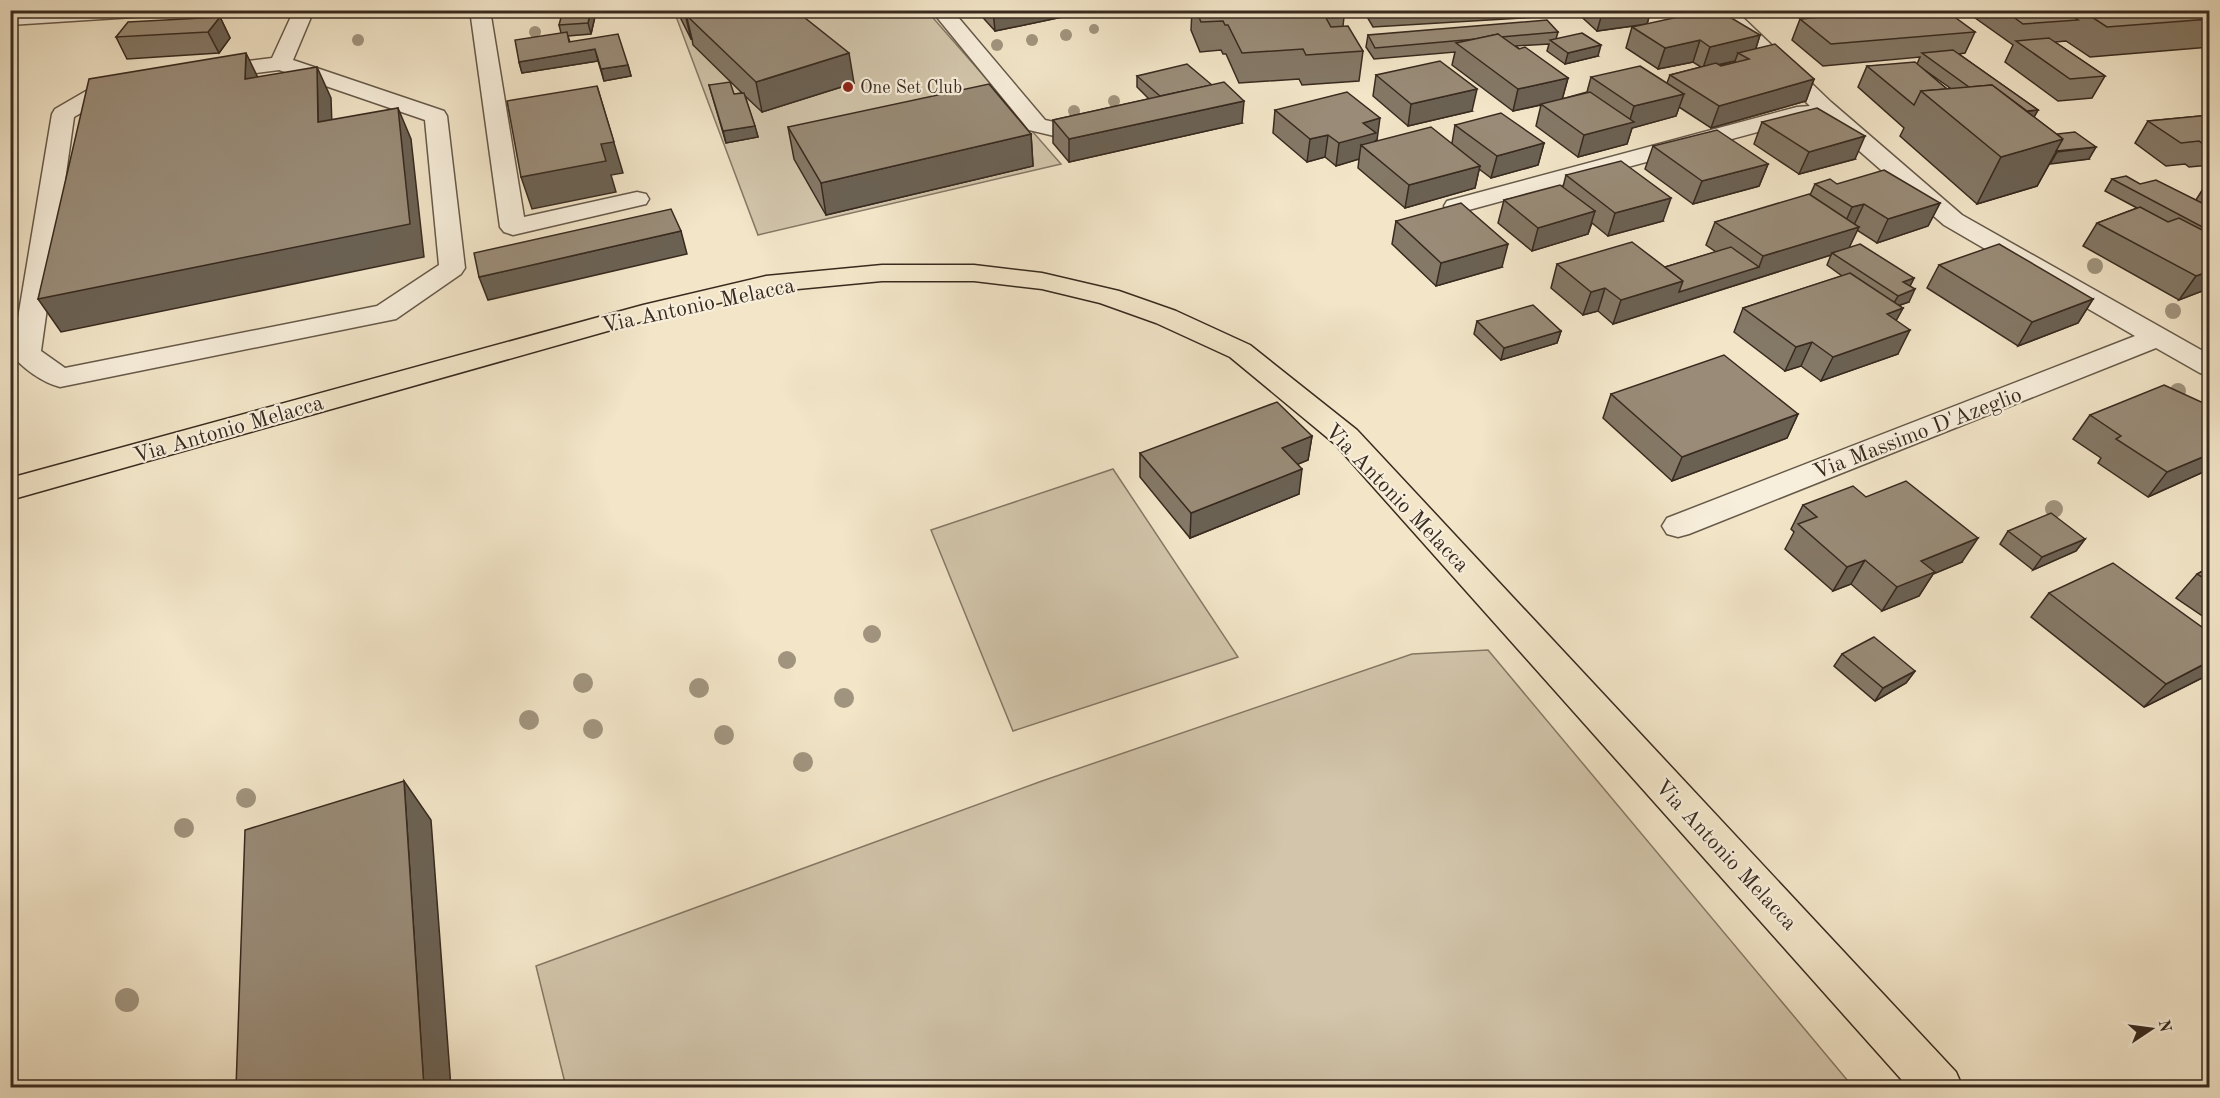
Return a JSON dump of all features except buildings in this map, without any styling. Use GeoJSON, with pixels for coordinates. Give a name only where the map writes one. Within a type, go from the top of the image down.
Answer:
{"type":"FeatureCollection","features":[{"type":"Feature","properties":{"kind":"main road","name":"Via Antonio Melacca"},"geometry":{"type":"LineString","coordinates":[[10,489],[643,313],[766,284],[882,273],[974,273],[1042,282],[1109,297],[1166,317],[1240,351],[1346,437],[1940,1088]]}},
{"type":"Feature","properties":{"kind":"street"},"geometry":{"type":"LineString","coordinates":[[10,19],[149,10]]}},
{"type":"Feature","properties":{"kind":"street"},"geometry":{"type":"LineString","coordinates":[[281,63],[304,10]]}},
{"type":"Feature","properties":{"kind":"street"},"geometry":{"type":"LineString","coordinates":[[480,10],[513,227],[637,200]]}},
{"type":"Feature","properties":{"kind":"street"},"geometry":{"type":"LineString","coordinates":[[940,10],[1038,126],[1063,131],[1118,120]]}},
{"type":"Feature","properties":{"kind":"street"},"geometry":{"type":"LineString","coordinates":[[1723,10],[1823,107],[1953,220],[2210,367]]}},
{"type":"Feature","properties":{"kind":"street"},"geometry":{"type":"LineString","coordinates":[[281,63],[436,116],[452,268],[386,313],[60,378],[26,354],[63,114],[113,85],[281,63]]}},
{"type":"Feature","properties":{"kind":"street"},"geometry":{"type":"LineString","coordinates":[[1456,206],[1823,107]]}},
{"type":"Feature","properties":{"kind":"street","name":"Via Massimo D'Azeglio"},"geometry":{"type":"LineString","coordinates":[[1678,526],[2156,338]]}},
{"type":"Feature","properties":{"kind":"shaded area","name":"One Set Club"},"geometry":{"type":"Polygon","coordinates":[[[674,11],[927,11],[1061,164],[758,235],[674,11]]]}},
{"type":"Feature","properties":{"kind":"shaded area"},"geometry":{"type":"Polygon","coordinates":[[[1113,469],[1238,657],[1013,731],[931,530],[1113,469]]]}},
{"type":"Feature","properties":{"kind":"shaded area"},"geometry":{"type":"Polygon","coordinates":[[[1488,650],[1853,1087],[566,1087],[536,966],[1042,781],[1412,654],[1488,650]]]}},
{"type":"Feature","properties":{"kind":"place","name":"One Set Club"},"geometry":{"type":"Point","coordinates":[848,87]}}]}
